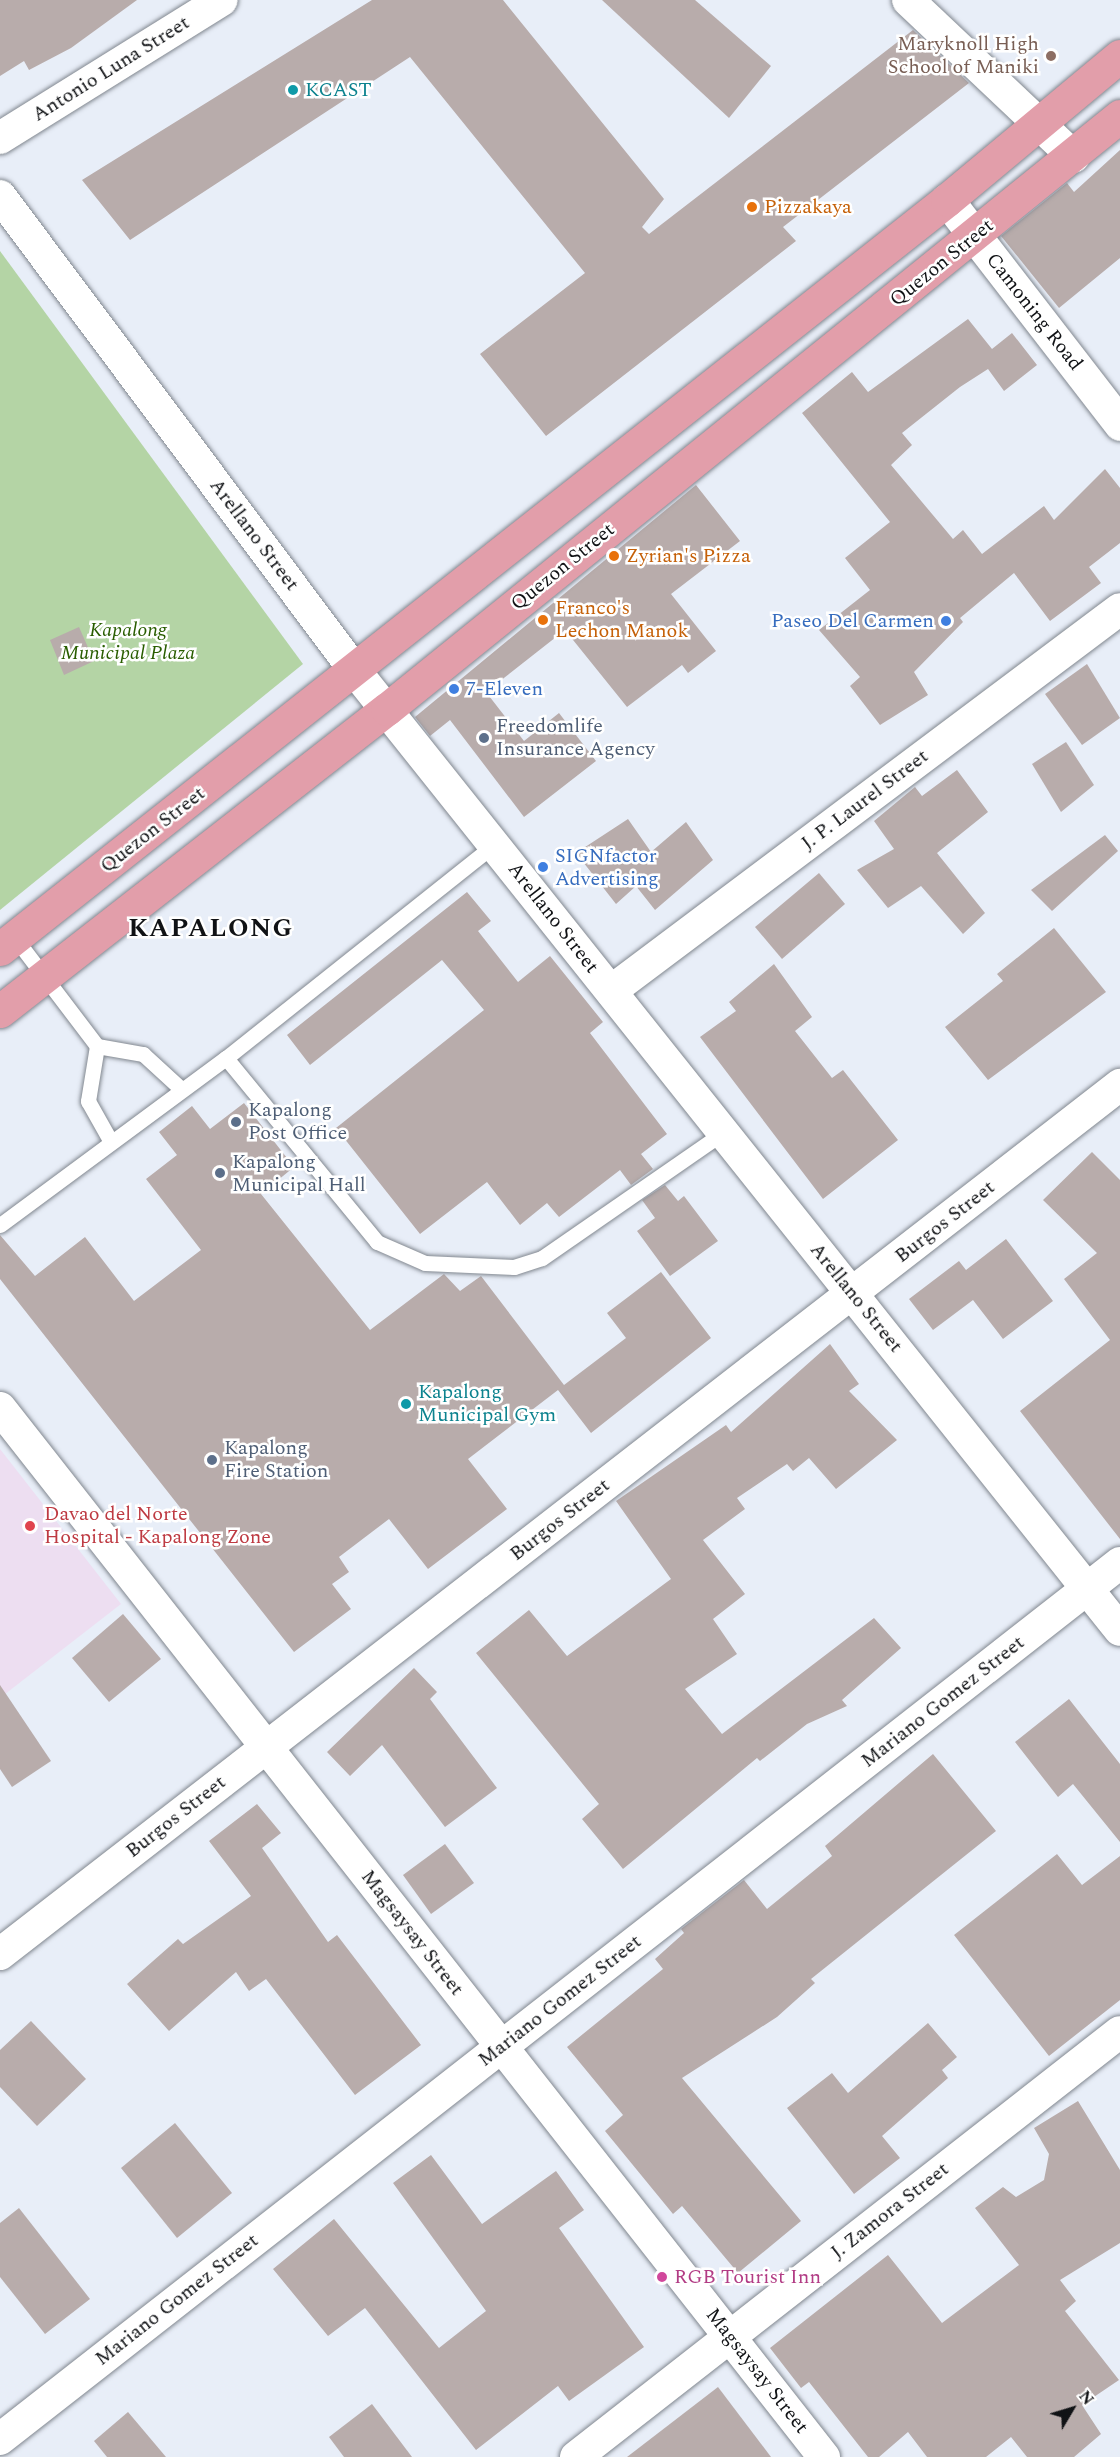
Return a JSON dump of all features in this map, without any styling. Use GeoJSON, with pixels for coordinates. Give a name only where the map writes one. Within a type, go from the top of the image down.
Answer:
{"type":"FeatureCollection","features":[{"type":"Feature","properties":{"kind":"highway","name":"Quezon Street"},"geometry":{"type":"LineString","coordinates":[[7,943],[356,672],[947,201],[1041,125],[1120,56]]}},
{"type":"Feature","properties":{"kind":"highway","name":"Quezon Street"},"geometry":{"type":"LineString","coordinates":[[0,1011],[387,709],[1074,157],[1120,116]]}},
{"type":"Feature","properties":{"kind":"street","name":"Antonio Luna Street"},"geometry":{"type":"LineString","coordinates":[[0,138],[222,0]]}},
{"type":"Feature","properties":{"kind":"street"},"geometry":{"type":"LineString","coordinates":[[908,0],[1074,157]]}},
{"type":"Feature","properties":{"kind":"street","name":"Arellano Street"},"geometry":{"type":"LineString","coordinates":[[0,196],[356,672],[1120,1630]]}},
{"type":"Feature","properties":{"kind":"street","name":"Camoning Road"},"geometry":{"type":"LineString","coordinates":[[947,201],[1120,424]]}},
{"type":"Feature","properties":{"kind":"street","name":"J. P. Laurel Street"},"geometry":{"type":"LineString","coordinates":[[611,991],[1120,609]]}},
{"type":"Feature","properties":{"kind":"street","name":"Burgos Street"},"geometry":{"type":"LineString","coordinates":[[0,1954],[1120,1085]]}},
{"type":"Feature","properties":{"kind":"street","name":"Magsaysay Street"},"geometry":{"type":"LineString","coordinates":[[0,1408],[824,2457]]}},
{"type":"Feature","properties":{"kind":"street","name":"Mariano Gomez Street"},"geometry":{"type":"LineString","coordinates":[[0,2439],[1120,1563]]}},
{"type":"Feature","properties":{"kind":"street","name":"J. Zamora Street"},"geometry":{"type":"LineString","coordinates":[[576,2457],[728,2335],[1120,2032]]}},
{"type":"Feature","properties":{"kind":"lane"},"geometry":{"type":"LineString","coordinates":[[0,1225],[180,1088],[226,1058],[495,844]]}},
{"type":"Feature","properties":{"kind":"lane"},"geometry":{"type":"LineString","coordinates":[[7,943],[44,976],[97,1046],[143,1054],[180,1088]]}},
{"type":"Feature","properties":{"kind":"lane"},"geometry":{"type":"LineString","coordinates":[[97,1046],[88,1101],[110,1140]]}},
{"type":"Feature","properties":{"kind":"lane"},"geometry":{"type":"LineString","coordinates":[[226,1058],[377,1242],[425,1263],[514,1267],[542,1258],[724,1132]]}},
{"type":"Feature","properties":{"kind":"shaded area","name":"Davao del Norte Hospital - Kapalong Zone"},"geometry":{"type":"Polygon","coordinates":[[[0,1449],[121,1604],[0,1698],[0,1449]]]}},
{"type":"Feature","properties":{"kind":"green space","name":"Kapalong Municipal Plaza"},"geometry":{"type":"Polygon","coordinates":[[[0,251],[303,664],[0,910],[0,251]]]}},
{"type":"Feature","properties":{"kind":"building"},"geometry":{"type":"Polygon","coordinates":[[[0,0],[137,0],[71,48],[29,70],[24,61],[0,76],[0,0]]]}},
{"type":"Feature","properties":{"kind":"building"},"geometry":{"type":"Polygon","coordinates":[[[372,0],[503,0],[664,199],[642,227],[649,234],[913,30],[969,83],[783,227],[796,241],[546,436],[480,354],[585,273],[410,57],[130,240],[82,180],[372,0]]]}},
{"type":"Feature","properties":{"kind":"building"},"geometry":{"type":"Polygon","coordinates":[[[602,0],[695,0],[771,66],[729,118],[602,0]]]}},
{"type":"Feature","properties":{"kind":"building"},"geometry":{"type":"Polygon","coordinates":[[[1120,150],[1120,258],[1059,308],[1001,236],[1067,183],[1074,192],[1120,150]]]}},
{"type":"Feature","properties":{"kind":"building"},"geometry":{"type":"Polygon","coordinates":[[[968,319],[992,349],[1012,333],[1037,365],[1004,391],[988,369],[960,387],[902,433],[912,445],[891,465],[953,539],[963,530],[982,554],[1044,506],[1054,520],[1105,469],[1120,488],[1120,543],[1089,567],[1101,583],[1050,621],[1014,573],[960,618],[963,622],[914,672],[928,695],[880,725],[850,686],[860,677],[819,630],[870,590],[845,558],[890,522],[802,413],[852,372],[868,392],[968,319]]]}},
{"type":"Feature","properties":{"kind":"building"},"geometry":{"type":"Polygon","coordinates":[[[696,485],[740,541],[671,594],[716,651],[688,673],[682,665],[627,707],[565,630],[486,692],[524,741],[559,713],[596,761],[524,817],[450,720],[430,736],[415,717],[696,485]]]}},
{"type":"Feature","properties":{"kind":"building"},"geometry":{"type":"Polygon","coordinates":[[[79,627],[94,661],[64,675],[50,640],[79,627]]]}},
{"type":"Feature","properties":{"kind":"building"},"geometry":{"type":"Polygon","coordinates":[[[1087,664],[1120,718],[1082,745],[1045,694],[1087,664]]]}},
{"type":"Feature","properties":{"kind":"building"},"geometry":{"type":"Polygon","coordinates":[[[1066,742],[1094,785],[1061,812],[1032,764],[1066,742]]]}},
{"type":"Feature","properties":{"kind":"building"},"geometry":{"type":"Polygon","coordinates":[[[957,770],[988,812],[937,853],[985,913],[963,934],[921,886],[888,908],[857,870],[894,849],[874,821],[915,787],[922,796],[957,770]]]}},
{"type":"Feature","properties":{"kind":"building"},"geometry":{"type":"Polygon","coordinates":[[[628,819],[651,852],[686,822],[713,860],[655,910],[636,886],[616,904],[576,853],[628,819]]]}},
{"type":"Feature","properties":{"kind":"building"},"geometry":{"type":"Polygon","coordinates":[[[1105,835],[1118,851],[1052,911],[1031,890],[1105,835]]]}},
{"type":"Feature","properties":{"kind":"building"},"geometry":{"type":"Polygon","coordinates":[[[819,873],[845,904],[782,959],[755,927],[819,873]]]}},
{"type":"Feature","properties":{"kind":"building"},"geometry":{"type":"Polygon","coordinates":[[[467,892],[491,921],[478,931],[518,982],[550,956],[603,1022],[590,1033],[667,1134],[641,1154],[653,1169],[631,1185],[620,1170],[559,1217],[547,1203],[520,1225],[487,1182],[420,1234],[336,1128],[484,1010],[442,960],[310,1065],[287,1035],[467,892]]]}},
{"type":"Feature","properties":{"kind":"building"},"geometry":{"type":"Polygon","coordinates":[[[1054,928],[1106,992],[988,1080],[945,1027],[1003,981],[997,974],[1054,928]]]}},
{"type":"Feature","properties":{"kind":"building"},"geometry":{"type":"Polygon","coordinates":[[[774,964],[812,1017],[795,1031],[832,1078],[843,1070],[898,1140],[823,1199],[700,1037],[736,1011],[729,1002],[774,964]]]}},
{"type":"Feature","properties":{"kind":"building"},"geometry":{"type":"Polygon","coordinates":[[[244,1103],[294,1167],[261,1194],[370,1330],[444,1274],[460,1291],[481,1276],[564,1385],[626,1338],[607,1313],[661,1272],[711,1338],[591,1433],[558,1390],[468,1459],[507,1509],[428,1569],[389,1519],[339,1557],[349,1572],[332,1584],[351,1609],[294,1652],[0,1279],[0,1235],[35,1276],[85,1237],[134,1301],[201,1250],[146,1179],[177,1155],[159,1132],[192,1106],[210,1129],[244,1103]]]}},
{"type":"Feature","properties":{"kind":"building"},"geometry":{"type":"Polygon","coordinates":[[[1092,1152],[1120,1180],[1120,1539],[1020,1411],[1110,1340],[1064,1279],[1097,1253],[1043,1200],[1092,1152]]]}},
{"type":"Feature","properties":{"kind":"building"},"geometry":{"type":"Polygon","coordinates":[[[665,1185],[678,1201],[684,1196],[718,1241],[670,1276],[637,1231],[655,1218],[642,1200],[665,1185]]]}},
{"type":"Feature","properties":{"kind":"building"},"geometry":{"type":"Polygon","coordinates":[[[1006,1239],[1053,1301],[1003,1339],[973,1300],[933,1330],[909,1299],[959,1261],[966,1270],[1006,1239]]]}},
{"type":"Feature","properties":{"kind":"building"},"geometry":{"type":"Polygon","coordinates":[[[830,1344],[859,1384],[849,1391],[897,1440],[836,1489],[809,1458],[793,1471],[787,1464],[737,1498],[745,1509],[703,1540],[745,1594],[713,1619],[737,1654],[685,1689],[722,1734],[874,1618],[901,1648],[842,1700],[847,1706],[807,1724],[760,1761],[757,1758],[623,1869],[582,1819],[599,1804],[476,1653],[529,1610],[567,1656],[671,1579],[616,1501],[726,1425],[731,1432],[830,1344]]]}},
{"type":"Feature","properties":{"kind":"building"},"geometry":{"type":"Polygon","coordinates":[[[123,1614],[161,1659],[109,1702],[72,1658],[123,1614]]]}},
{"type":"Feature","properties":{"kind":"building"},"geometry":{"type":"Polygon","coordinates":[[[414,1668],[437,1692],[430,1699],[497,1788],[445,1827],[382,1745],[350,1776],[327,1752],[414,1668]]]}},
{"type":"Feature","properties":{"kind":"building"},"geometry":{"type":"Polygon","coordinates":[[[0,1685],[51,1761],[12,1787],[0,1769],[0,1685]]]}},
{"type":"Feature","properties":{"kind":"building"},"geometry":{"type":"Polygon","coordinates":[[[1069,1699],[1120,1764],[1120,1842],[1073,1784],[1058,1797],[1015,1742],[1069,1699]]]}},
{"type":"Feature","properties":{"kind":"building"},"geometry":{"type":"Polygon","coordinates":[[[933,1754],[996,1831],[811,1979],[815,1983],[777,2017],[682,2078],[801,2221],[738,2273],[682,2206],[673,2214],[605,2131],[623,2115],[567,2047],[663,1969],[655,1959],[684,1933],[681,1929],[744,1880],[767,1909],[832,1856],[825,1846],[933,1754]]]}},
{"type":"Feature","properties":{"kind":"building"},"geometry":{"type":"Polygon","coordinates":[[[257,1804],[281,1833],[262,1848],[328,1942],[337,1935],[421,2045],[355,2095],[266,1979],[249,1991],[236,1972],[169,2031],[127,1984],[178,1939],[183,1944],[251,1896],[209,1841],[257,1804]]]}},
{"type":"Feature","properties":{"kind":"building"},"geometry":{"type":"Polygon","coordinates":[[[445,1844],[474,1883],[431,1914],[403,1875],[445,1844]]]}},
{"type":"Feature","properties":{"kind":"building"},"geometry":{"type":"Polygon","coordinates":[[[1057,1854],[1082,1885],[1120,1856],[1120,2000],[1049,2056],[954,1935],[1057,1854]]]}},
{"type":"Feature","properties":{"kind":"building"},"geometry":{"type":"Polygon","coordinates":[[[31,2021],[86,2079],[37,2126],[0,2087],[0,2050],[31,2021]]]}},
{"type":"Feature","properties":{"kind":"building"},"geometry":{"type":"Polygon","coordinates":[[[928,2023],[957,2057],[942,2070],[948,2078],[882,2136],[900,2158],[854,2194],[787,2108],[832,2073],[848,2093],[928,2023]]]}},
{"type":"Feature","properties":{"kind":"building"},"geometry":{"type":"Polygon","coordinates":[[[1078,2101],[1120,2170],[1120,2243],[1060,2280],[1076,2301],[1065,2311],[1119,2380],[1082,2405],[1101,2434],[1074,2457],[1027,2457],[1011,2437],[986,2457],[927,2457],[908,2432],[879,2457],[868,2457],[809,2382],[801,2388],[770,2348],[888,2255],[942,2323],[1019,2265],[975,2208],[1003,2187],[1016,2197],[1044,2180],[1049,2154],[1034,2128],[1078,2101]]]}},
{"type":"Feature","properties":{"kind":"building"},"geometry":{"type":"Polygon","coordinates":[[[175,2123],[232,2193],[177,2238],[121,2168],[175,2123]]]}},
{"type":"Feature","properties":{"kind":"building"},"geometry":{"type":"Polygon","coordinates":[[[431,2155],[482,2224],[556,2171],[584,2210],[559,2228],[644,2347],[569,2401],[558,2386],[476,2450],[365,2308],[328,2336],[273,2269],[334,2219],[439,2348],[486,2311],[393,2183],[431,2155]]]}},
{"type":"Feature","properties":{"kind":"building"},"geometry":{"type":"Polygon","coordinates":[[[19,2208],[90,2299],[45,2334],[0,2277],[0,2223],[19,2208]]]}},
{"type":"Feature","properties":{"kind":"building"},"geometry":{"type":"Polygon","coordinates":[[[718,2387],[771,2457],[627,2457],[718,2387]]]}},
{"type":"Feature","properties":{"kind":"building"},"geometry":{"type":"Polygon","coordinates":[[[372,2404],[412,2457],[344,2457],[329,2437],[372,2404]]]}},
{"type":"Feature","properties":{"kind":"building"},"geometry":{"type":"Polygon","coordinates":[[[128,2412],[166,2457],[107,2457],[94,2441],[128,2412]]]}},
{"type":"Feature","properties":{"kind":"place","name":"Maryknoll High School of Maniki"},"geometry":{"type":"Point","coordinates":[1051,56]}},
{"type":"Feature","properties":{"kind":"place","name":"KCAST"},"geometry":{"type":"Point","coordinates":[293,90]}},
{"type":"Feature","properties":{"kind":"place","name":"Pizzakaya"},"geometry":{"type":"Point","coordinates":[752,207]}},
{"type":"Feature","properties":{"kind":"place","name":"Zyrian's Pizza"},"geometry":{"type":"Point","coordinates":[614,556]}},
{"type":"Feature","properties":{"kind":"place","name":"Franco's Lechon Manok"},"geometry":{"type":"Point","coordinates":[543,620]}},
{"type":"Feature","properties":{"kind":"place","name":"Paseo Del Carmen"},"geometry":{"type":"Point","coordinates":[946,621]}},
{"type":"Feature","properties":{"kind":"place","name":"7-Eleven"},"geometry":{"type":"Point","coordinates":[454,689]}},
{"type":"Feature","properties":{"kind":"place","name":"Freedomlife Insurance Agency"},"geometry":{"type":"Point","coordinates":[484,738]}},
{"type":"Feature","properties":{"kind":"place","name":"SIGNfactor Advertising"},"geometry":{"type":"Point","coordinates":[543,867]}},
{"type":"Feature","properties":{"kind":"place","name":"Kapalong Post Office"},"geometry":{"type":"Point","coordinates":[236,1122]}},
{"type":"Feature","properties":{"kind":"place","name":"Kapalong Municipal Hall"},"geometry":{"type":"Point","coordinates":[220,1173]}},
{"type":"Feature","properties":{"kind":"place","name":"Kapalong Municipal Gym"},"geometry":{"type":"Point","coordinates":[406,1404]}},
{"type":"Feature","properties":{"kind":"place","name":"Kapalong Fire Station"},"geometry":{"type":"Point","coordinates":[212,1460]}},
{"type":"Feature","properties":{"kind":"place","name":"Davao del Norte Hospital - Kapalong Zone"},"geometry":{"type":"Point","coordinates":[30,1526]}},
{"type":"Feature","properties":{"kind":"place","name":"RGB Tourist Inn"},"geometry":{"type":"Point","coordinates":[662,2277]}},
{"type":"Feature","properties":{"kind":"district","name":"KAPALONG"},"geometry":{"type":"Point","coordinates":[211,929]}}]}
